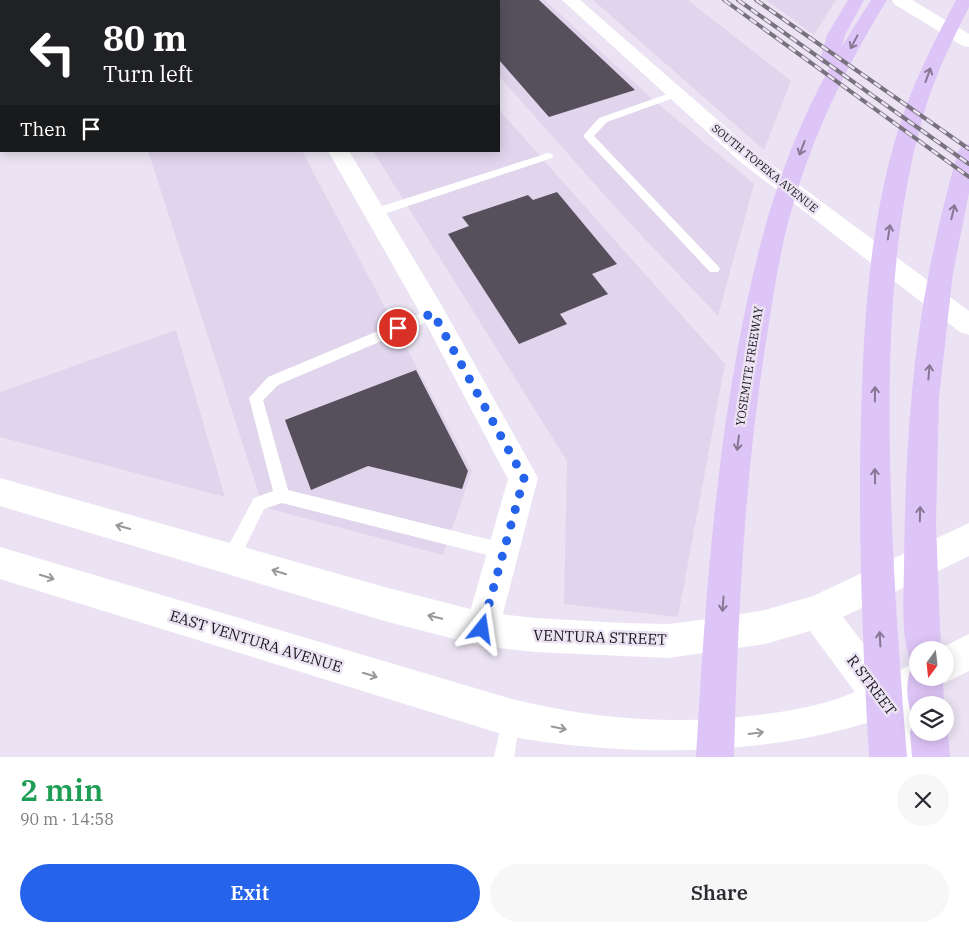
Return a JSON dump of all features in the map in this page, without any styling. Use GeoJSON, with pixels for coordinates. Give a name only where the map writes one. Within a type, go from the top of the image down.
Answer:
{"type":"FeatureCollection","features":[{"type":"Feature","properties":{"kind":"highway"},"geometry":{"type":"LineString","coordinates":[[821,103],[824,78],[836,35],[856,0]]}},
{"type":"Feature","properties":{"kind":"highway","name":"YOSEMITE FREEWAY"},"geometry":{"type":"LineString","coordinates":[[715,757],[727,530],[750,351],[766,268],[786,193],[821,103],[862,26],[879,0]]}},
{"type":"Feature","properties":{"kind":"highway"},"geometry":{"type":"LineString","coordinates":[[888,757],[875,524],[876,362],[880,293],[893,206],[911,128],[935,56],[949,24],[964,0]]}},
{"type":"Feature","properties":{"kind":"highway"},"geometry":{"type":"LineString","coordinates":[[924,641],[920,531],[921,456],[932,335],[944,251],[969,151]]}},
{"type":"Feature","properties":{"kind":"highway"},"geometry":{"type":"LineString","coordinates":[[930,741],[932,757]]}},
{"type":"Feature","properties":{"kind":"street","name":"SOUTH TOPEKA AVENUE"},"geometry":{"type":"LineString","coordinates":[[570,0],[745,155],[969,325]]}},
{"type":"Feature","properties":{"kind":"street"},"geometry":{"type":"LineString","coordinates":[[900,0],[969,42]]}},
{"type":"Feature","properties":{"kind":"street"},"geometry":{"type":"LineString","coordinates":[[0,492],[388,605],[482,629],[524,478],[433,313],[339,152]]}},
{"type":"Feature","properties":{"kind":"street","name":"VENTURA STREET"},"geometry":{"type":"LineString","coordinates":[[482,629],[544,636],[668,641],[764,627],[817,612],[969,539]]}},
{"type":"Feature","properties":{"kind":"street","name":"EAST VENTURA AVENUE"},"geometry":{"type":"LineString","coordinates":[[0,563],[512,718]]}},
{"type":"Feature","properties":{"kind":"street","name":"R STREET"},"geometry":{"type":"LineString","coordinates":[[817,612],[927,757]]}},
{"type":"Feature","properties":{"kind":"street"},"geometry":{"type":"LineString","coordinates":[[954,660],[969,652]]}},
{"type":"Feature","properties":{"kind":"street"},"geometry":{"type":"LineString","coordinates":[[512,718],[574,732],[621,737],[705,739],[801,726],[846,714],[909,685]]}},
{"type":"Feature","properties":{"kind":"lane"},"geometry":{"type":"LineString","coordinates":[[676,94],[604,120],[588,136],[714,270]]}},
{"type":"Feature","properties":{"kind":"lane"},"geometry":{"type":"LineString","coordinates":[[374,213],[548,156]]}},
{"type":"Feature","properties":{"kind":"lane"},"geometry":{"type":"LineString","coordinates":[[282,496],[256,398],[273,381],[433,313]]}},
{"type":"Feature","properties":{"kind":"lane"},"geometry":{"type":"LineString","coordinates":[[231,558],[259,503],[282,496],[503,551]]}},
{"type":"Feature","properties":{"kind":"lane"},"geometry":{"type":"LineString","coordinates":[[504,757],[512,718]]}},
{"type":"Feature","properties":{"kind":"shaded area"},"geometry":{"type":"Polygon","coordinates":[[[500,0],[545,0],[651,98],[754,184],[718,316],[624,217],[500,77],[500,0]]]}},
{"type":"Feature","properties":{"kind":"shaded area"},"geometry":{"type":"Polygon","coordinates":[[[593,0],[688,0],[791,81],[764,150],[593,0]]]}},
{"type":"Feature","properties":{"kind":"shaded area"},"geometry":{"type":"Polygon","coordinates":[[[766,0],[836,0],[814,35],[766,0]]]}},
{"type":"Feature","properties":{"kind":"shaded area"},"geometry":{"type":"Polygon","coordinates":[[[500,111],[725,364],[678,617],[564,604],[567,461],[374,152],[500,152],[500,111]]]}},
{"type":"Feature","properties":{"kind":"shaded area"},"geometry":{"type":"Polygon","coordinates":[[[148,152],[303,152],[472,471],[443,555],[263,507],[148,152]]]}},
{"type":"Feature","properties":{"kind":"shaded area"},"geometry":{"type":"Polygon","coordinates":[[[176,330],[225,497],[0,437],[0,392],[176,330]]]}},
{"type":"Feature","properties":{"kind":"building"},"geometry":{"type":"Polygon","coordinates":[[[500,0],[539,0],[635,90],[549,117],[500,61],[500,0]]]}},
{"type":"Feature","properties":{"kind":"building"},"geometry":{"type":"Polygon","coordinates":[[[557,192],[617,264],[592,274],[608,294],[560,314],[567,324],[519,344],[448,234],[469,226],[462,217],[528,195],[533,200],[557,192]]]}},
{"type":"Feature","properties":{"kind":"building"},"geometry":{"type":"Polygon","coordinates":[[[416,370],[468,471],[462,489],[368,466],[311,490],[285,420],[416,370]]]}},
{"type":"Feature","properties":{"kind":"railway"},"geometry":{"type":"LineString","coordinates":[[724,0],[969,177]]}},
{"type":"Feature","properties":{"kind":"railway"},"geometry":{"type":"LineString","coordinates":[[738,0],[969,164]]}},
{"type":"Feature","properties":{"kind":"railway"},"geometry":{"type":"LineString","coordinates":[[756,0],[969,149]]}},
{"type":"Feature","properties":{"kind":"route"},"geometry":{"type":"LineString","coordinates":[[398,328],[433,313],[524,478],[482,629]]}}]}
